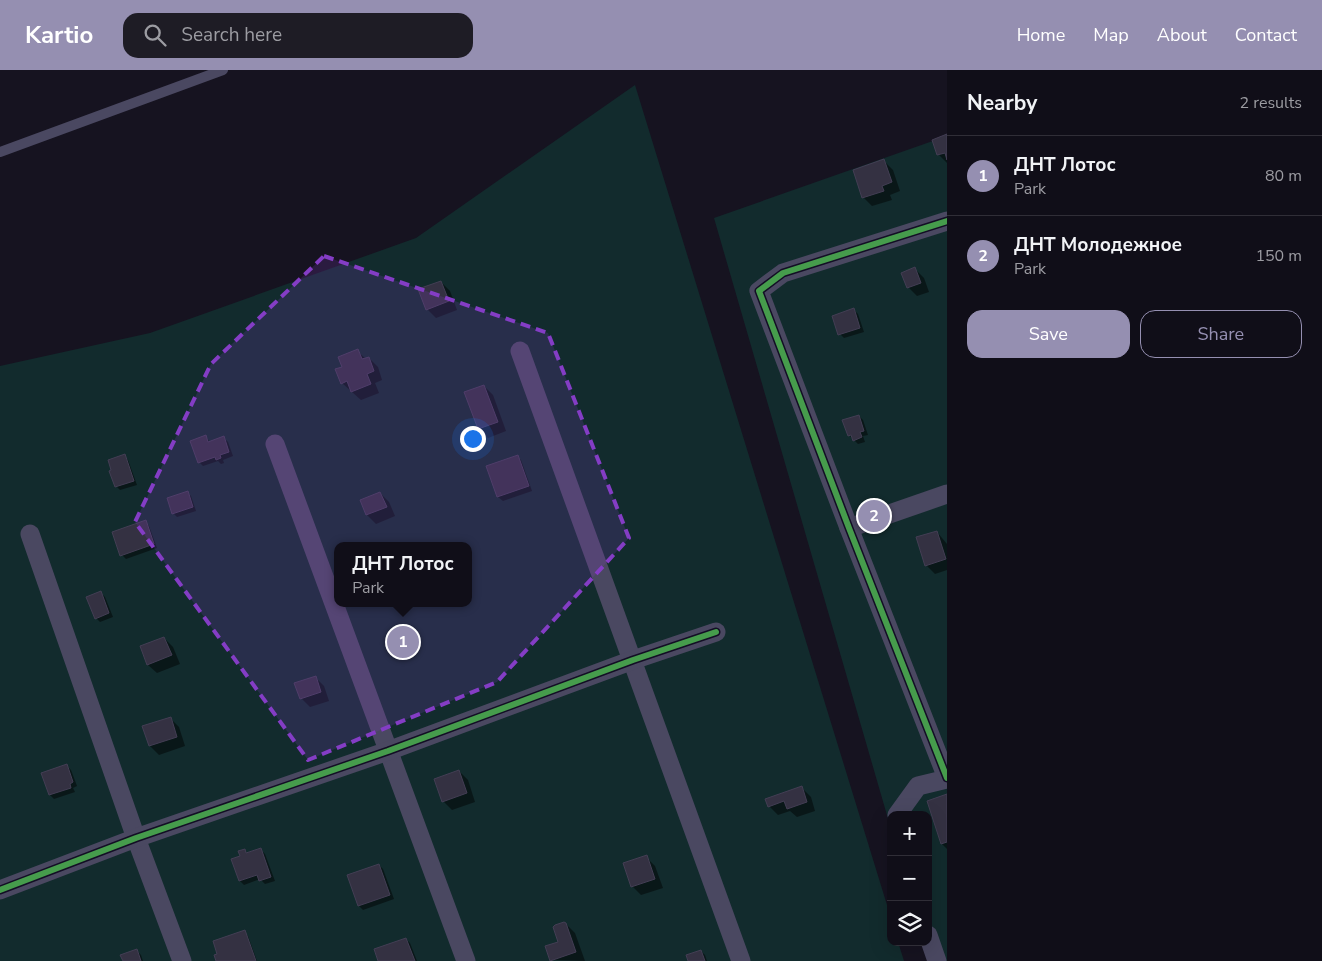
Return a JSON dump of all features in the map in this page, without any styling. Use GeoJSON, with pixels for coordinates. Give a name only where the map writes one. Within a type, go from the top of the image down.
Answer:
{"type":"FeatureCollection","features":[{"type":"Feature","properties":{"kind":"street"},"geometry":{"type":"LineString","coordinates":[[900,811],[918,786],[947,779],[759,291],[782,273],[947,221]]}},
{"type":"Feature","properties":{"kind":"street"},"geometry":{"type":"LineString","coordinates":[[520,351],[742,961]]}},
{"type":"Feature","properties":{"kind":"street"},"geometry":{"type":"LineString","coordinates":[[275,444],[334,604]]}},
{"type":"Feature","properties":{"kind":"street"},"geometry":{"type":"LineString","coordinates":[[849,528],[947,494]]}},
{"type":"Feature","properties":{"kind":"street"},"geometry":{"type":"LineString","coordinates":[[30,534],[136,838],[182,961]]}},
{"type":"Feature","properties":{"kind":"street"},"geometry":{"type":"LineString","coordinates":[[335,607],[466,961]]}},
{"type":"Feature","properties":{"kind":"street"},"geometry":{"type":"LineString","coordinates":[[0,890],[136,838],[388,751],[632,660],[716,632]]}},
{"type":"Feature","properties":{"kind":"street"},"geometry":{"type":"LineString","coordinates":[[932,946],[937,961]]}},
{"type":"Feature","properties":{"kind":"lane"},"geometry":{"type":"LineString","coordinates":[[0,152],[223,70]]}},
{"type":"Feature","properties":{"kind":"highlighted area"},"geometry":{"type":"Polygon","coordinates":[[[324,256],[548,333],[629,538],[497,682],[308,760],[135,522],[211,364],[324,256]]]}},
{"type":"Feature","properties":{"kind":"green space"},"geometry":{"type":"Polygon","coordinates":[[[635,85],[887,905],[887,946],[899,946],[904,961],[0,961],[0,366],[150,333],[416,238],[635,85]]]}},
{"type":"Feature","properties":{"kind":"green space"},"geometry":{"type":"Polygon","coordinates":[[[947,136],[947,961],[929,961],[929,946],[932,946],[932,811],[887,811],[887,815],[714,218],[947,136]]]}},
{"type":"Feature","properties":{"kind":"building"},"geometry":{"type":"Polygon","coordinates":[[[947,134],[947,160],[945,153],[937,155],[932,140],[947,134]]]}},
{"type":"Feature","properties":{"kind":"building"},"geometry":{"type":"Polygon","coordinates":[[[884,159],[892,182],[882,186],[884,191],[862,198],[853,170],[884,159]]]}},
{"type":"Feature","properties":{"kind":"building"},"geometry":{"type":"Polygon","coordinates":[[[915,267],[921,283],[907,288],[901,273],[915,267]]]}},
{"type":"Feature","properties":{"kind":"building"},"geometry":{"type":"Polygon","coordinates":[[[441,281],[449,301],[426,310],[418,289],[441,281]]]}},
{"type":"Feature","properties":{"kind":"building"},"geometry":{"type":"Polygon","coordinates":[[[854,308],[860,328],[838,335],[832,316],[854,308]]]}},
{"type":"Feature","properties":{"kind":"building"},"geometry":{"type":"Polygon","coordinates":[[[358,349],[362,359],[369,357],[374,371],[367,374],[371,384],[351,392],[347,381],[341,384],[335,369],[342,367],[338,357],[358,349]]]}},
{"type":"Feature","properties":{"kind":"building"},"geometry":{"type":"Polygon","coordinates":[[[484,385],[498,422],[478,429],[464,392],[484,385]]]}},
{"type":"Feature","properties":{"kind":"building"},"geometry":{"type":"Polygon","coordinates":[[[859,415],[864,431],[860,432],[862,437],[853,441],[851,435],[848,436],[842,420],[859,415]]]}},
{"type":"Feature","properties":{"kind":"building"},"geometry":{"type":"Polygon","coordinates":[[[206,435],[208,442],[224,436],[229,452],[220,455],[221,458],[216,460],[215,457],[198,463],[190,441],[206,435]]]}},
{"type":"Feature","properties":{"kind":"building"},"geometry":{"type":"Polygon","coordinates":[[[125,454],[134,481],[115,487],[109,471],[111,470],[108,460],[125,454]]]}},
{"type":"Feature","properties":{"kind":"building"},"geometry":{"type":"Polygon","coordinates":[[[518,455],[529,486],[497,497],[486,466],[518,455]]]}},
{"type":"Feature","properties":{"kind":"building"},"geometry":{"type":"Polygon","coordinates":[[[188,491],[193,507],[172,514],[167,498],[188,491]]]}},
{"type":"Feature","properties":{"kind":"building"},"geometry":{"type":"Polygon","coordinates":[[[380,492],[387,507],[366,515],[360,500],[380,492]]]}},
{"type":"Feature","properties":{"kind":"building"},"geometry":{"type":"Polygon","coordinates":[[[146,520],[154,544],[120,556],[112,532],[146,520]]]}},
{"type":"Feature","properties":{"kind":"building"},"geometry":{"type":"Polygon","coordinates":[[[937,531],[946,559],[925,566],[916,537],[937,531]]]}},
{"type":"Feature","properties":{"kind":"building"},"geometry":{"type":"Polygon","coordinates":[[[101,591],[109,613],[95,619],[86,597],[101,591]]]}},
{"type":"Feature","properties":{"kind":"building"},"geometry":{"type":"Polygon","coordinates":[[[164,637],[172,655],[147,665],[140,646],[164,637]]]}},
{"type":"Feature","properties":{"kind":"building"},"geometry":{"type":"Polygon","coordinates":[[[316,676],[321,692],[300,699],[294,683],[316,676]]]}},
{"type":"Feature","properties":{"kind":"building"},"geometry":{"type":"Polygon","coordinates":[[[171,717],[177,737],[149,746],[142,726],[171,717]]]}},
{"type":"Feature","properties":{"kind":"building"},"geometry":{"type":"Polygon","coordinates":[[[67,764],[73,782],[70,784],[71,788],[49,795],[41,773],[67,764]]]}},
{"type":"Feature","properties":{"kind":"building"},"geometry":{"type":"Polygon","coordinates":[[[459,770],[467,793],[442,802],[434,779],[459,770]]]}},
{"type":"Feature","properties":{"kind":"building"},"geometry":{"type":"Polygon","coordinates":[[[802,786],[807,802],[787,809],[784,801],[768,807],[765,799],[802,786]]]}},
{"type":"Feature","properties":{"kind":"building"},"geometry":{"type":"Polygon","coordinates":[[[947,794],[947,842],[941,844],[932,811],[930,811],[927,801],[947,794]]]}},
{"type":"Feature","properties":{"kind":"building"},"geometry":{"type":"Polygon","coordinates":[[[261,848],[271,877],[259,881],[257,875],[239,881],[231,859],[240,856],[238,851],[245,849],[246,853],[261,848]]]}},
{"type":"Feature","properties":{"kind":"building"},"geometry":{"type":"Polygon","coordinates":[[[647,855],[655,879],[631,887],[623,863],[647,855]]]}},
{"type":"Feature","properties":{"kind":"building"},"geometry":{"type":"Polygon","coordinates":[[[379,864],[390,895],[358,906],[347,875],[379,864]]]}},
{"type":"Feature","properties":{"kind":"building"},"geometry":{"type":"Polygon","coordinates":[[[564,922],[576,952],[550,961],[545,946],[558,942],[553,927],[564,922]]]}},
{"type":"Feature","properties":{"kind":"building"},"geometry":{"type":"Polygon","coordinates":[[[245,930],[256,961],[216,961],[214,955],[217,954],[213,941],[245,930]]]}},
{"type":"Feature","properties":{"kind":"building"},"geometry":{"type":"Polygon","coordinates":[[[406,938],[415,961],[378,961],[374,949],[406,938]]]}},
{"type":"Feature","properties":{"kind":"building"},"geometry":{"type":"Polygon","coordinates":[[[137,949],[141,961],[123,961],[120,955],[137,949]]]}},
{"type":"Feature","properties":{"kind":"building"},"geometry":{"type":"Polygon","coordinates":[[[701,950],[705,961],[688,961],[686,955],[701,950]]]}},
{"type":"Feature","properties":{"kind":"cycle path"},"geometry":{"type":"LineString","coordinates":[[947,221],[783,273],[759,291],[947,778]]}},
{"type":"Feature","properties":{"kind":"cycle path"},"geometry":{"type":"LineString","coordinates":[[0,890],[136,838],[388,751],[633,660],[716,632]]}},
{"type":"Feature","properties":{"kind":"place","name":"ДНТ Молодежное"},"geometry":{"type":"Point","coordinates":[874,516]}},
{"type":"Feature","properties":{"kind":"place","name":"ДНТ Лотос"},"geometry":{"type":"Point","coordinates":[403,642]}}]}
